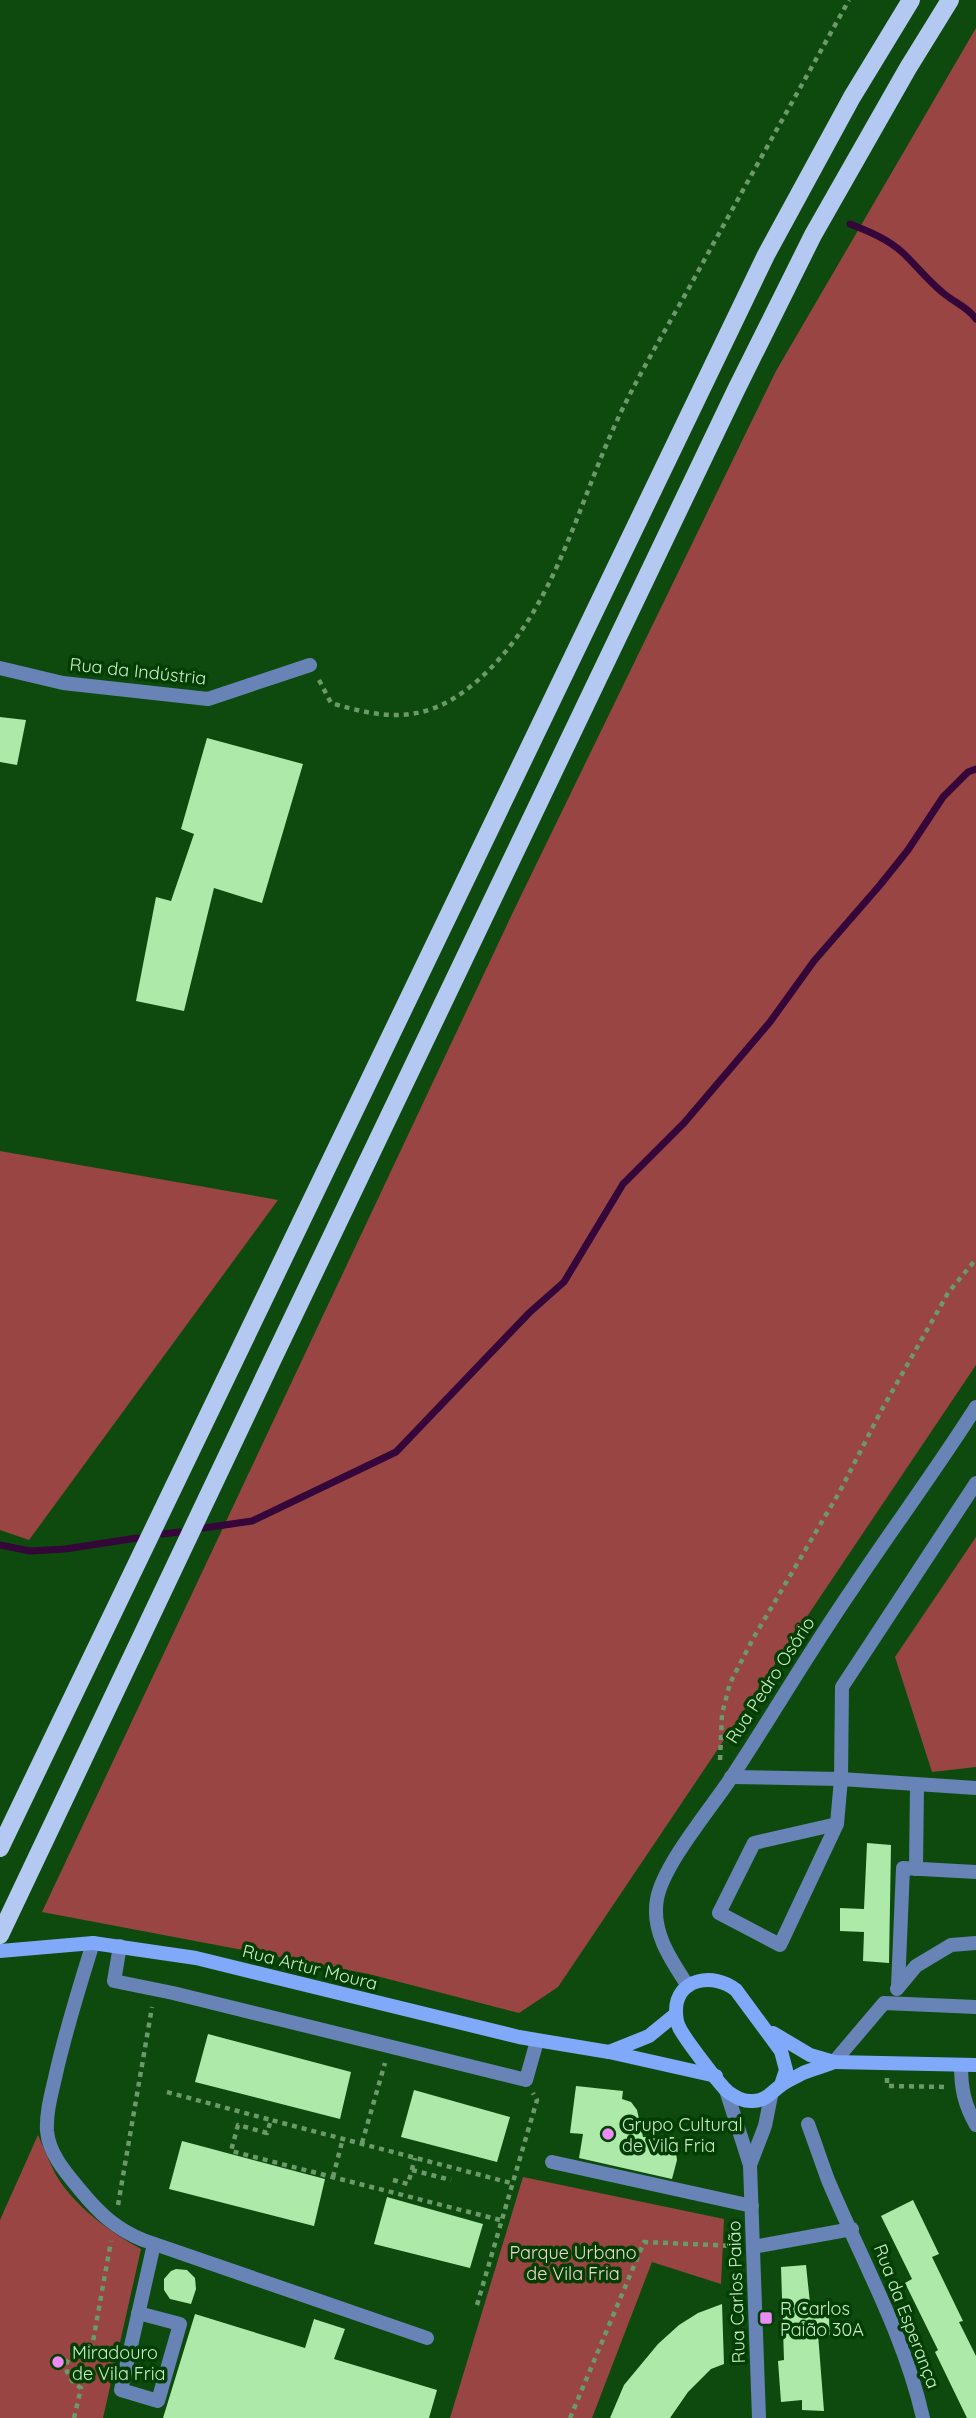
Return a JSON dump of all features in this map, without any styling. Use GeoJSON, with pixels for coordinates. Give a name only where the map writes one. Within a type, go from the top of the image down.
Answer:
{"type":"FeatureCollection","features":[{"type":"Feature","properties":{"kind":"main road"},"geometry":{"type":"LineString","coordinates":[[0,1848],[766,254],[863,79],[911,0]]}},
{"type":"Feature","properties":{"kind":"main road"},"geometry":{"type":"LineString","coordinates":[[0,1935],[736,390],[820,223],[950,0]]}},
{"type":"Feature","properties":{"kind":"main road","name":"Rua Artur Moura"},"geometry":{"type":"LineString","coordinates":[[0,1951],[93,1943],[196,1958],[537,2041],[609,2052],[716,2076]]}},
{"type":"Feature","properties":{"kind":"main road"},"geometry":{"type":"LineString","coordinates":[[776,2091],[785,2077],[785,2059],[736,1990],[728,1984],[711,1979],[688,1986],[680,1996],[676,2014],[679,2027],[726,2090],[740,2099],[760,2101],[776,2091],[805,2072],[834,2062]]}},
{"type":"Feature","properties":{"kind":"main road"},"geometry":{"type":"LineString","coordinates":[[609,2052],[649,2036],[676,2014]]}},
{"type":"Feature","properties":{"kind":"main road"},"geometry":{"type":"LineString","coordinates":[[761,2024],[810,2055],[834,2062],[969,2065]]}},
{"type":"Feature","properties":{"kind":"street","name":"Rua da Indústria"},"geometry":{"type":"LineString","coordinates":[[0,668],[63,683],[208,699],[310,665]]}},
{"type":"Feature","properties":{"kind":"street","name":"Rua Pedro Osório"},"geometry":{"type":"LineString","coordinates":[[688,1986],[670,1959],[660,1937],[656,1913],[657,1897],[668,1871],[732,1777],[850,1591],[920,1493],[976,1407]]}},
{"type":"Feature","properties":{"kind":"street"},"geometry":{"type":"LineString","coordinates":[[837,1824],[754,1843],[719,1913],[780,1945],[837,1824],[841,1779],[842,1687],[976,1483]]}},
{"type":"Feature","properties":{"kind":"street"},"geometry":{"type":"LineString","coordinates":[[732,1777],[841,1779],[976,1788]]}},
{"type":"Feature","properties":{"kind":"street"},"geometry":{"type":"LineString","coordinates":[[916,1869],[917,1785]]}},
{"type":"Feature","properties":{"kind":"street"},"geometry":{"type":"LineString","coordinates":[[898,1987],[903,1868],[976,1872]]}},
{"type":"Feature","properties":{"kind":"street"},"geometry":{"type":"LineString","coordinates":[[93,1943],[63,2039],[48,2108],[47,2131],[61,2167],[95,2209],[114,2226],[154,2244],[427,2338]]}},
{"type":"Feature","properties":{"kind":"street"},"geometry":{"type":"LineString","coordinates":[[834,2062],[916,1966],[951,1945],[976,1943]]}},
{"type":"Feature","properties":{"kind":"street"},"geometry":{"type":"LineString","coordinates":[[120,1946],[114,1981],[526,2080],[537,2041]]}},
{"type":"Feature","properties":{"kind":"street"},"geometry":{"type":"LineString","coordinates":[[884,2003],[976,2007]]}},
{"type":"Feature","properties":{"kind":"street"},"geometry":{"type":"LineString","coordinates":[[969,2065],[961,2087],[966,2107],[976,2125]]}},
{"type":"Feature","properties":{"kind":"street","name":"Rua Carlos Paião"},"geometry":{"type":"LineString","coordinates":[[726,2090],[750,2165],[759,2418]]}},
{"type":"Feature","properties":{"kind":"street","name":"Rua Carlos Paião"},"geometry":{"type":"LineString","coordinates":[[750,2165],[776,2091]]}},
{"type":"Feature","properties":{"kind":"street","name":"Rua da Esperança"},"geometry":{"type":"LineString","coordinates":[[808,2124],[916,2385],[923,2418]]}},
{"type":"Feature","properties":{"kind":"street"},"geometry":{"type":"LineString","coordinates":[[552,2162],[752,2206]]}},
{"type":"Feature","properties":{"kind":"street"},"geometry":{"type":"LineString","coordinates":[[753,2247],[852,2229]]}},
{"type":"Feature","properties":{"kind":"street"},"geometry":{"type":"LineString","coordinates":[[138,2312],[180,2324],[158,2401],[121,2390],[138,2312],[154,2244]]}},
{"type":"Feature","properties":{"kind":"path"},"geometry":{"type":"LineString","coordinates":[[310,665],[331,703],[387,716],[428,712],[446,704],[467,689],[492,667],[518,635],[542,600],[554,576],[594,472],[626,401],[849,0]]}},
{"type":"Feature","properties":{"kind":"path"},"geometry":{"type":"LineString","coordinates":[[732,1777],[720,1764],[722,1714],[730,1683],[834,1502],[881,1411],[948,1293],[976,1259]]}},
{"type":"Feature","properties":{"kind":"path"},"geometry":{"type":"LineString","coordinates":[[74,2418],[81,2388],[72,2382],[66,2365],[71,2354],[80,2347],[92,2347],[155,1989]]}},
{"type":"Feature","properties":{"kind":"path"},"geometry":{"type":"LineString","coordinates":[[362,2143],[390,2046]]}},
{"type":"Feature","properties":{"kind":"path"},"geometry":{"type":"LineString","coordinates":[[477,2305],[537,2099],[526,2080]]}},
{"type":"Feature","properties":{"kind":"path"},"geometry":{"type":"LineString","coordinates":[[167,2092],[511,2183]]}},
{"type":"Feature","properties":{"kind":"path"},"geometry":{"type":"LineString","coordinates":[[271,2120],[267,2133],[239,2125],[231,2151],[500,2220]]}},
{"type":"Feature","properties":{"kind":"path"},"geometry":{"type":"LineString","coordinates":[[333,2177],[343,2138]]}},
{"type":"Feature","properties":{"kind":"path"},"geometry":{"type":"LineString","coordinates":[[393,2180],[408,2184],[415,2158]]}},
{"type":"Feature","properties":{"kind":"path"},"geometry":{"type":"LineString","coordinates":[[412,2169],[451,2180]]}},
{"type":"Feature","properties":{"kind":"path"},"geometry":{"type":"LineString","coordinates":[[396,2193],[399,2182]]}},
{"type":"Feature","properties":{"kind":"path"},"geometry":{"type":"LineString","coordinates":[[570,2418],[644,2242],[753,2247]]}},
{"type":"Feature","properties":{"kind":"green space"},"geometry":{"type":"Polygon","coordinates":[[[976,28],[976,1365],[558,1987],[519,2013],[369,1974],[42,1912],[514,910],[776,371],[976,28]]]}},
{"type":"Feature","properties":{"kind":"green space"},"geometry":{"type":"Polygon","coordinates":[[[0,1151],[278,1200],[29,1540],[0,1530],[0,1151]]]}},
{"type":"Feature","properties":{"kind":"green space"},"geometry":{"type":"Polygon","coordinates":[[[976,1537],[976,1767],[932,1772],[895,1657],[976,1537]]]}},
{"type":"Feature","properties":{"kind":"green space"},"geometry":{"type":"Polygon","coordinates":[[[38,2135],[56,2175],[72,2197],[105,2226],[141,2249],[103,2418],[0,2418],[0,2220],[38,2135]]]}},
{"type":"Feature","properties":{"kind":"green space","name":"Parque Urbano de Vila Fria"},"geometry":{"type":"Polygon","coordinates":[[[523,2177],[724,2219],[721,2284],[652,2262],[592,2418],[450,2418],[523,2177]]]}},
{"type":"Feature","properties":{"kind":"building"},"geometry":{"type":"Polygon","coordinates":[[[0,717],[26,720],[17,765],[0,762],[0,717]]]}},
{"type":"Feature","properties":{"kind":"building"},"geometry":{"type":"Polygon","coordinates":[[[207,738],[303,764],[262,903],[214,888],[184,1011],[136,1001],[156,897],[171,901],[194,834],[181,829],[207,738]]]}},
{"type":"Feature","properties":{"kind":"building"},"geometry":{"type":"Polygon","coordinates":[[[867,1843],[891,1845],[889,1963],[863,1961],[864,1932],[840,1931],[840,1908],[864,1909],[867,1843]]]}},
{"type":"Feature","properties":{"kind":"building"},"geometry":{"type":"Polygon","coordinates":[[[208,2034],[351,2072],[340,2119],[195,2082],[208,2034]]]}},
{"type":"Feature","properties":{"kind":"building","name":"Grupo Cultural de Vila Fria"},"geometry":{"type":"Polygon","coordinates":[[[576,2086],[623,2091],[622,2099],[631,2102],[637,2110],[643,2137],[674,2137],[677,2160],[672,2179],[579,2158],[583,2134],[570,2133],[576,2086]]]}},
{"type":"Feature","properties":{"kind":"building"},"geometry":{"type":"Polygon","coordinates":[[[414,2090],[510,2117],[497,2162],[401,2137],[414,2090]]]}},
{"type":"Feature","properties":{"kind":"building"},"geometry":{"type":"Polygon","coordinates":[[[182,2141],[325,2179],[314,2226],[169,2189],[182,2141]]]}},
{"type":"Feature","properties":{"kind":"building"},"geometry":{"type":"Polygon","coordinates":[[[387,2197],[483,2224],[470,2268],[374,2244],[387,2197]]]}},
{"type":"Feature","properties":{"kind":"building"},"geometry":{"type":"Polygon","coordinates":[[[913,2200],[939,2254],[932,2257],[963,2321],[959,2322],[976,2356],[976,2418],[967,2418],[935,2352],[938,2350],[905,2283],[912,2279],[881,2216],[913,2200]]]}},
{"type":"Feature","properties":{"kind":"building"},"geometry":{"type":"Polygon","coordinates":[[[806,2265],[810,2303],[828,2302],[830,2335],[818,2334],[824,2411],[802,2410],[802,2400],[781,2402],[778,2361],[784,2360],[781,2267],[806,2265]]]}},
{"type":"Feature","properties":{"kind":"building"},"geometry":{"type":"Polygon","coordinates":[[[176,2269],[187,2270],[195,2278],[196,2289],[191,2304],[170,2299],[164,2290],[164,2279],[176,2269]]]}},
{"type":"Feature","properties":{"kind":"building"},"geometry":{"type":"Polygon","coordinates":[[[722,2304],[724,2364],[711,2369],[688,2392],[670,2418],[610,2418],[624,2385],[658,2344],[679,2325],[698,2313],[722,2304]]]}},
{"type":"Feature","properties":{"kind":"building"},"geometry":{"type":"Polygon","coordinates":[[[195,2314],[305,2348],[314,2319],[345,2329],[334,2359],[437,2390],[429,2418],[163,2418],[195,2314]]]}},
{"type":"Feature","properties":{"kind":"waterway"},"geometry":{"type":"LineString","coordinates":[[850,224],[897,248],[946,296],[976,319]]}},
{"type":"Feature","properties":{"kind":"waterway"},"geometry":{"type":"LineString","coordinates":[[204,1528],[252,1521],[396,1452],[529,1313],[564,1282],[623,1184],[684,1123],[770,1022],[814,961],[908,850],[943,797],[968,772],[976,769]]}},
{"type":"Feature","properties":{"kind":"waterway"},"geometry":{"type":"LineString","coordinates":[[163,1534],[179,1532]]}},
{"type":"Feature","properties":{"kind":"waterway"},"geometry":{"type":"LineString","coordinates":[[0,1545],[30,1551],[65,1549],[137,1538]]}},
{"type":"Feature","properties":{"kind":"place","name":"Grupo Cultural de Vila Fria"},"geometry":{"type":"Point","coordinates":[608,2134]}},
{"type":"Feature","properties":{"kind":"place","name":"R Carlos Paião 30A"},"geometry":{"type":"Point","coordinates":[766,2318]}},
{"type":"Feature","properties":{"kind":"place","name":"Miradouro de Vila Fria"},"geometry":{"type":"Point","coordinates":[58,2362]}}]}
